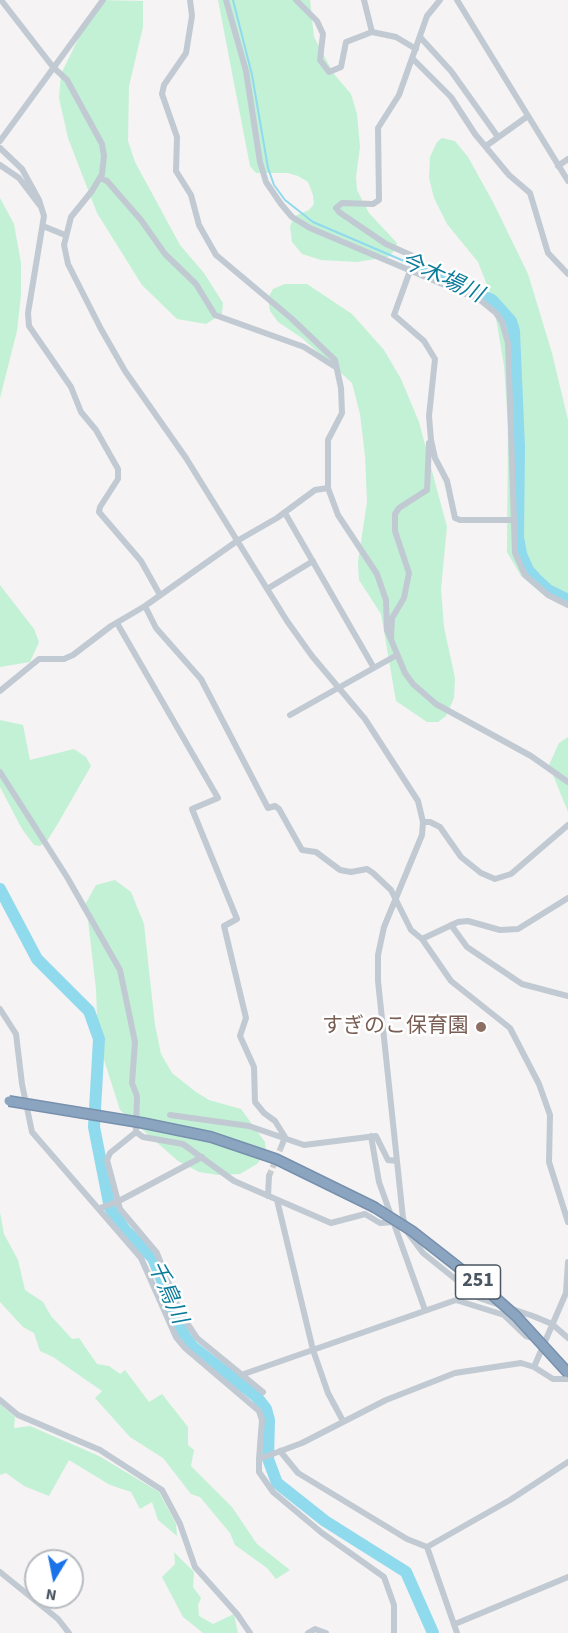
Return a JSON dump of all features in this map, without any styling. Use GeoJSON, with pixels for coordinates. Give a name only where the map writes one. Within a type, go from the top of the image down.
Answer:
{"type":"FeatureCollection","features":[{"type":"Feature","properties":{"kind":"highway","name":"251"},"geometry":{"type":"LineString","coordinates":[[4,1100],[190,1131],[265,1155],[311,1174],[374,1207],[412,1231],[481,1285],[516,1316],[568,1373]]}},
{"type":"Feature","properties":{"kind":"street"},"geometry":{"type":"LineString","coordinates":[[2,0],[53,67],[67,80],[97,131],[104,156],[100,178],[71,217],[65,235],[68,264],[114,354],[186,458],[267,590],[306,648],[365,719],[418,801],[423,822],[419,847],[395,897],[384,927],[378,955],[378,981],[403,1218],[408,1233],[423,1253],[479,1298],[552,1324],[568,1338]]}},
{"type":"Feature","properties":{"kind":"street"},"geometry":{"type":"LineString","coordinates":[[0,141],[103,0]]}},
{"type":"Feature","properties":{"kind":"street"},"geometry":{"type":"LineString","coordinates":[[190,0],[192,16],[186,53],[181,65],[164,85],[162,94],[177,137],[176,171],[191,195],[199,225],[212,250],[332,355],[341,388],[342,413],[328,440],[328,488],[338,515],[377,574],[386,600],[386,626],[397,655],[413,684],[436,704],[531,756],[568,782]]}},
{"type":"Feature","properties":{"kind":"street"},"geometry":{"type":"LineString","coordinates":[[226,0],[246,70],[260,162],[272,193],[292,217],[310,228],[480,300],[496,313],[506,332],[515,553],[525,575],[548,595],[568,605]]}},
{"type":"Feature","properties":{"kind":"street"},"geometry":{"type":"LineString","coordinates":[[296,0],[317,21],[323,34],[320,60],[329,72],[341,67],[346,42],[372,32],[396,37],[416,49]]}},
{"type":"Feature","properties":{"kind":"street"},"geometry":{"type":"LineString","coordinates":[[364,0],[372,32]]}},
{"type":"Feature","properties":{"kind":"street"},"geometry":{"type":"LineString","coordinates":[[440,0],[427,16],[399,95],[378,128],[379,200],[373,204],[342,203],[336,208],[386,244],[415,257],[394,315],[424,341],[435,359],[429,416],[431,440],[435,458],[447,481],[456,519],[512,520]]}},
{"type":"Feature","properties":{"kind":"street"},"geometry":{"type":"LineString","coordinates":[[457,0],[568,181]]}},
{"type":"Feature","properties":{"kind":"street"},"geometry":{"type":"LineString","coordinates":[[420,37],[451,71],[498,137]]}},
{"type":"Feature","properties":{"kind":"street"},"geometry":{"type":"LineString","coordinates":[[413,59],[451,97],[475,134],[509,176],[530,193],[548,253],[568,274]]}},
{"type":"Feature","properties":{"kind":"street"},"geometry":{"type":"LineString","coordinates":[[486,146],[528,116]]}},
{"type":"Feature","properties":{"kind":"street"},"geometry":{"type":"LineString","coordinates":[[2,150],[22,169],[41,207],[44,226],[31,292],[29,326],[71,387],[81,412],[96,430],[118,470],[118,479],[99,512],[141,561],[160,595]]}},
{"type":"Feature","properties":{"kind":"street"},"geometry":{"type":"LineString","coordinates":[[558,166],[568,159]]}},
{"type":"Feature","properties":{"kind":"street"},"geometry":{"type":"LineString","coordinates":[[0,165],[20,178],[41,207]]}},
{"type":"Feature","properties":{"kind":"street"},"geometry":{"type":"LineString","coordinates":[[100,178],[107,181],[141,220],[165,254],[196,284],[215,315],[309,350],[334,366]]}},
{"type":"Feature","properties":{"kind":"street"},"geometry":{"type":"LineString","coordinates":[[44,226],[65,235]]}},
{"type":"Feature","properties":{"kind":"street"},"geometry":{"type":"LineString","coordinates":[[390,639],[392,618],[404,598],[409,573],[395,531],[395,514],[399,508],[428,490],[431,440]]}},
{"type":"Feature","properties":{"kind":"street"},"geometry":{"type":"LineString","coordinates":[[0,691],[39,659],[64,659],[73,655],[117,622],[146,606],[237,541],[285,513],[315,490],[328,488]]}},
{"type":"Feature","properties":{"kind":"street"},"geometry":{"type":"LineString","coordinates":[[285,513],[374,668]]}},
{"type":"Feature","properties":{"kind":"street"},"geometry":{"type":"LineString","coordinates":[[267,590],[313,561]]}},
{"type":"Feature","properties":{"kind":"street"},"geometry":{"type":"LineString","coordinates":[[146,606],[156,628],[201,679],[268,808],[275,806],[279,809],[302,850],[316,852],[345,872],[370,870],[385,883],[395,897],[411,930],[422,939],[451,981],[510,1028],[539,1084],[550,1115],[549,1162],[568,1222]]}},
{"type":"Feature","properties":{"kind":"street"},"geometry":{"type":"LineString","coordinates":[[117,622],[218,798],[192,809],[237,919],[224,927],[246,1018],[240,1036],[254,1067],[255,1102],[275,1121],[285,1137]]}},
{"type":"Feature","properties":{"kind":"street"},"geometry":{"type":"LineString","coordinates":[[290,715],[338,686],[397,655]]}},
{"type":"Feature","properties":{"kind":"street"},"geometry":{"type":"LineString","coordinates":[[0,772],[67,878],[120,970],[135,1042],[132,1083],[137,1096],[136,1132],[110,1154],[107,1160],[116,1202],[126,1217],[158,1253],[189,1327],[211,1352],[263,1392]]}},
{"type":"Feature","properties":{"kind":"street"},"geometry":{"type":"LineString","coordinates":[[423,822],[430,822],[440,827],[461,857],[481,873],[495,879],[511,874],[568,825]]}},
{"type":"Feature","properties":{"kind":"street"},"geometry":{"type":"LineString","coordinates":[[422,939],[451,925],[468,921],[500,930],[518,929],[568,898]]}},
{"type":"Feature","properties":{"kind":"street"},"geometry":{"type":"LineString","coordinates":[[451,925],[467,947],[522,984],[568,996]]}},
{"type":"Feature","properties":{"kind":"street"},"geometry":{"type":"LineString","coordinates":[[0,1009],[16,1034],[22,1084],[32,1132],[102,1207],[111,1226],[147,1267],[176,1337],[202,1365],[259,1411],[262,1420],[259,1472],[273,1492],[322,1533],[384,1576],[394,1605],[394,1633]]}},
{"type":"Feature","properties":{"kind":"street"},"geometry":{"type":"LineString","coordinates":[[170,1115],[249,1126],[304,1145],[371,1136],[379,1138],[388,1160],[397,1161]]}},
{"type":"Feature","properties":{"kind":"street"},"geometry":{"type":"LineString","coordinates":[[136,1132],[143,1137],[183,1144],[234,1181],[331,1223],[365,1214],[380,1223],[394,1222]]}},
{"type":"Feature","properties":{"kind":"street"},"geometry":{"type":"LineString","coordinates":[[371,1136],[377,1174],[425,1310]]}},
{"type":"Feature","properties":{"kind":"street"},"geometry":{"type":"LineString","coordinates":[[282,1145],[285,1137]]}},
{"type":"Feature","properties":{"kind":"street"},"geometry":{"type":"LineString","coordinates":[[102,1207],[202,1157]]}},
{"type":"Feature","properties":{"kind":"street"},"geometry":{"type":"LineString","coordinates":[[268,1196],[269,1176]]}},
{"type":"Feature","properties":{"kind":"street"},"geometry":{"type":"LineString","coordinates":[[277,1200],[313,1350],[328,1393],[344,1421]]}},
{"type":"Feature","properties":{"kind":"street"},"geometry":{"type":"LineString","coordinates":[[534,1367],[543,1341],[566,1293],[568,1262]]}},
{"type":"Feature","properties":{"kind":"street"},"geometry":{"type":"LineString","coordinates":[[241,1375],[452,1300],[463,1301],[485,1311],[504,1315],[526,1335],[543,1341]]}},
{"type":"Feature","properties":{"kind":"street"},"geometry":{"type":"LineString","coordinates":[[261,1458],[302,1443],[386,1400],[455,1373],[521,1363],[534,1367],[553,1379],[568,1378]]}},
{"type":"Feature","properties":{"kind":"street"},"geometry":{"type":"LineString","coordinates":[[0,1400],[18,1414],[100,1450],[162,1490],[180,1524],[195,1567],[237,1614],[250,1633]]}},
{"type":"Feature","properties":{"kind":"street"},"geometry":{"type":"LineString","coordinates":[[277,1452],[298,1473],[407,1539],[427,1547],[457,1633]]}},
{"type":"Feature","properties":{"kind":"street"},"geometry":{"type":"LineString","coordinates":[[427,1547],[510,1500],[568,1462]]}},
{"type":"Feature","properties":{"kind":"street"},"geometry":{"type":"LineString","coordinates":[[0,1572],[58,1619],[69,1633]]}},
{"type":"Feature","properties":{"kind":"street"},"geometry":{"type":"LineString","coordinates":[[455,1624],[568,1577]]}},
{"type":"Feature","properties":{"kind":"street"},"geometry":{"type":"LineString","coordinates":[[308,1633],[320,1629],[326,1633]]}},
{"type":"Feature","properties":{"kind":"green space"},"geometry":{"type":"Polygon","coordinates":[[[100,0],[143,1],[143,27],[129,86],[128,141],[135,162],[180,245],[204,273],[223,303],[222,314],[206,324],[177,319],[142,285],[97,213],[68,138],[59,98],[61,74],[89,17],[100,0]]]}},
{"type":"Feature","properties":{"kind":"green space"},"geometry":{"type":"Polygon","coordinates":[[[218,0],[310,0],[314,37],[334,74],[351,94],[357,114],[360,147],[356,177],[357,190],[369,213],[397,243],[395,250],[388,257],[357,262],[321,260],[302,254],[292,242],[290,226],[295,216],[309,210],[314,204],[313,195],[308,182],[298,176],[288,173],[256,173],[250,166],[218,0]]]}},
{"type":"Feature","properties":{"kind":"green space"},"geometry":{"type":"Polygon","coordinates":[[[442,138],[455,141],[468,157],[493,202],[528,274],[552,353],[568,420],[568,607],[545,596],[521,576],[507,552],[508,424],[504,366],[493,300],[478,262],[447,224],[434,198],[429,178],[430,157],[437,142],[442,138]]]}},
{"type":"Feature","properties":{"kind":"green space"},"geometry":{"type":"Polygon","coordinates":[[[0,198],[14,224],[21,263],[21,295],[17,331],[0,398],[0,198]]]}},
{"type":"Feature","properties":{"kind":"green space"},"geometry":{"type":"Polygon","coordinates":[[[285,284],[307,284],[352,314],[384,350],[401,379],[419,422],[447,527],[441,589],[444,627],[455,678],[454,698],[446,716],[438,722],[427,722],[396,701],[381,614],[359,580],[358,562],[367,502],[360,414],[352,383],[302,338],[278,322],[270,311],[268,298],[273,289],[285,284]]]}},
{"type":"Feature","properties":{"kind":"green space"},"geometry":{"type":"Polygon","coordinates":[[[0,585],[34,629],[39,642],[30,662],[0,667],[0,585]]]}},
{"type":"Feature","properties":{"kind":"green space"},"geometry":{"type":"Polygon","coordinates":[[[0,720],[23,725],[30,760],[74,749],[86,757],[91,766],[47,841],[40,846],[34,845],[22,829],[0,787],[0,720]]]}},
{"type":"Feature","properties":{"kind":"green space"},"geometry":{"type":"Polygon","coordinates":[[[568,737],[568,812],[549,765],[559,743],[568,737]]]}},
{"type":"Feature","properties":{"kind":"green space"},"geometry":{"type":"Polygon","coordinates":[[[115,880],[131,892],[144,924],[155,1025],[161,1054],[172,1073],[196,1092],[209,1100],[241,1109],[265,1142],[266,1152],[257,1164],[240,1174],[218,1175],[199,1172],[178,1161],[120,1110],[98,1041],[96,989],[86,903],[96,885],[115,880]]]}},
{"type":"Feature","properties":{"kind":"green space"},"geometry":{"type":"Polygon","coordinates":[[[0,1212],[4,1234],[18,1260],[25,1290],[43,1302],[51,1316],[72,1339],[79,1338],[97,1364],[109,1366],[120,1374],[125,1370],[149,1402],[162,1394],[188,1427],[188,1445],[194,1450],[191,1466],[232,1507],[257,1544],[290,1570],[276,1579],[267,1568],[235,1545],[230,1533],[200,1497],[191,1494],[163,1458],[130,1437],[95,1398],[102,1391],[53,1357],[40,1351],[34,1333],[23,1327],[0,1302],[0,1212]]]}},
{"type":"Feature","properties":{"kind":"green space"},"geometry":{"type":"Polygon","coordinates":[[[0,1404],[15,1417],[14,1428],[30,1426],[99,1456],[159,1492],[176,1524],[177,1536],[158,1520],[152,1502],[140,1509],[131,1492],[110,1485],[69,1460],[49,1496],[24,1486],[6,1473],[0,1475],[0,1404]]]}},
{"type":"Feature","properties":{"kind":"green space"},"geometry":{"type":"Polygon","coordinates":[[[174,1552],[194,1572],[193,1587],[201,1598],[198,1605],[199,1616],[213,1624],[234,1614],[238,1633],[203,1633],[183,1617],[162,1577],[175,1564],[174,1552]]]}},
{"type":"Feature","properties":{"kind":"waterway","name":"今木場川"},"geometry":{"type":"LineString","coordinates":[[233,0],[252,75],[268,168],[274,185],[285,200],[313,222],[411,264]]}},
{"type":"Feature","properties":{"kind":"waterway","name":"今木場川"},"geometry":{"type":"LineString","coordinates":[[414,266],[492,300],[511,321],[514,331],[519,447],[518,537],[521,554],[528,570],[537,580],[548,590],[568,600]]}},
{"type":"Feature","properties":{"kind":"waterway","name":"千鳥川"},"geometry":{"type":"LineString","coordinates":[[0,889],[37,959],[89,1011],[99,1039],[94,1127],[110,1208],[125,1230],[153,1258],[184,1335],[193,1347],[256,1396],[266,1409],[269,1420],[268,1459],[277,1483],[325,1521],[406,1572],[433,1633]]}},
{"type":"Feature","properties":{"kind":"tunnel"},"geometry":{"type":"LineString","coordinates":[[269,1176],[282,1145]]}},
{"type":"Feature","properties":{"kind":"place","name":"すぎのこ保育園"},"geometry":{"type":"Point","coordinates":[481,1027]}}]}
